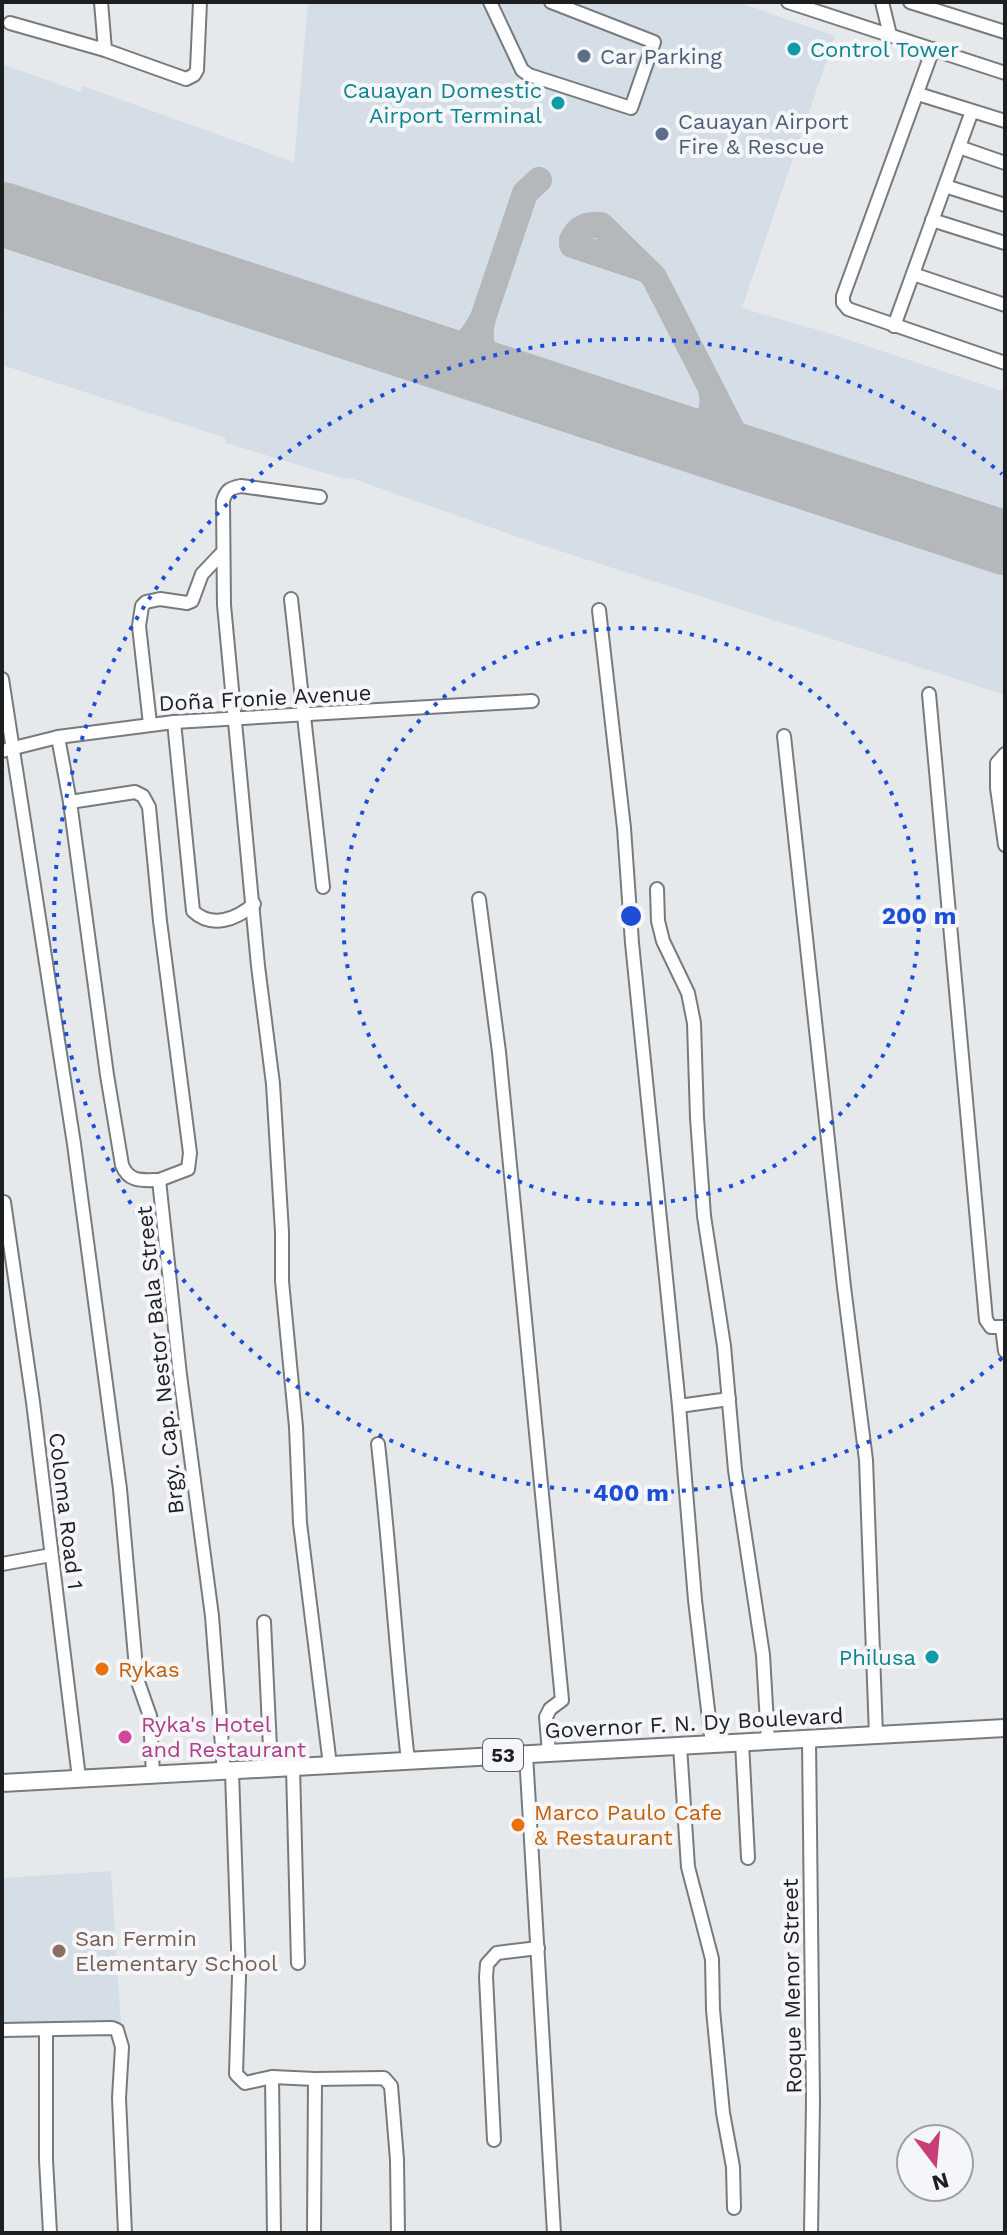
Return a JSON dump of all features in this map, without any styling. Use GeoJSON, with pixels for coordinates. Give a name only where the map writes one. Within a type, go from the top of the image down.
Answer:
{"type":"FeatureCollection","features":[{"type":"Feature","properties":{"kind":"highway","name":"Governor F. N. Dy Boulevard"},"geometry":{"type":"LineString","coordinates":[[2,1783],[1005,1728]]}},
{"type":"Feature","properties":{"kind":"street"},"geometry":{"type":"LineString","coordinates":[[101,2],[105,50]]}},
{"type":"Feature","properties":{"kind":"street"},"geometry":{"type":"LineString","coordinates":[[10,23],[105,50],[180,78],[190,77],[197,70],[200,2]]}},
{"type":"Feature","properties":{"kind":"street"},"geometry":{"type":"LineString","coordinates":[[490,2],[522,70],[529,75],[631,108],[654,42],[551,2]]}},
{"type":"Feature","properties":{"kind":"street"},"geometry":{"type":"LineString","coordinates":[[788,2],[1005,73]]}},
{"type":"Feature","properties":{"kind":"street"},"geometry":{"type":"LineString","coordinates":[[882,2],[890,35]]}},
{"type":"Feature","properties":{"kind":"street"},"geometry":{"type":"LineString","coordinates":[[910,2],[1005,32]]}},
{"type":"Feature","properties":{"kind":"street"},"geometry":{"type":"LineString","coordinates":[[933,49],[843,303],[848,309],[1005,363]]}},
{"type":"Feature","properties":{"kind":"street"},"geometry":{"type":"LineString","coordinates":[[918,94],[1005,121]]}},
{"type":"Feature","properties":{"kind":"street"},"geometry":{"type":"LineString","coordinates":[[894,326],[972,111]]}},
{"type":"Feature","properties":{"kind":"street"},"geometry":{"type":"LineString","coordinates":[[959,147],[1005,163]]}},
{"type":"Feature","properties":{"kind":"street"},"geometry":{"type":"LineString","coordinates":[[945,186],[1005,205]]}},
{"type":"Feature","properties":{"kind":"street"},"geometry":{"type":"LineString","coordinates":[[932,220],[1005,243]]}},
{"type":"Feature","properties":{"kind":"street"},"geometry":{"type":"LineString","coordinates":[[913,274],[1005,305]]}},
{"type":"Feature","properties":{"kind":"street"},"geometry":{"type":"LineString","coordinates":[[320,497],[241,486],[230,488],[223,501],[222,553],[244,833],[278,1147],[282,1281],[296,1427],[300,1523],[330,1765]]}},
{"type":"Feature","properties":{"kind":"street"},"geometry":{"type":"LineString","coordinates":[[150,724],[139,626],[142,606],[160,599],[181,603],[192,601],[202,574],[222,553]]}},
{"type":"Feature","properties":{"kind":"street"},"geometry":{"type":"LineString","coordinates":[[291,599],[323,887]]}},
{"type":"Feature","properties":{"kind":"street"},"geometry":{"type":"LineString","coordinates":[[599,610],[624,828],[632,943],[679,1406],[695,1600],[712,1744]]}},
{"type":"Feature","properties":{"kind":"street"},"geometry":{"type":"LineString","coordinates":[[2,679],[8,750],[74,1144],[120,1489],[137,1679],[150,1716],[153,1775]]}},
{"type":"Feature","properties":{"kind":"street"},"geometry":{"type":"LineString","coordinates":[[929,694],[986,1320],[991,1327],[1004,1327],[1005,1351]]}},
{"type":"Feature","properties":{"kind":"street","name":"Doña Fronie Avenue"},"geometry":{"type":"LineString","coordinates":[[8,750],[58,737],[150,724],[532,701]]}},
{"type":"Feature","properties":{"kind":"street"},"geometry":{"type":"LineString","coordinates":[[174,722],[193,911],[202,919],[219,921],[242,914],[254,904]]}},
{"type":"Feature","properties":{"kind":"street"},"geometry":{"type":"LineString","coordinates":[[784,736],[866,1460],[876,1735]]}},
{"type":"Feature","properties":{"kind":"street","name":"Brgy. Cap. Nestor Bala Street"},"geometry":{"type":"LineString","coordinates":[[58,737],[122,1165],[127,1176],[133,1179],[159,1180],[228,1772],[239,1976],[236,2074],[245,2083],[272,2077]]}},
{"type":"Feature","properties":{"kind":"street"},"geometry":{"type":"LineString","coordinates":[[1005,754],[997,763],[997,788],[1005,845]]}},
{"type":"Feature","properties":{"kind":"street"},"geometry":{"type":"LineString","coordinates":[[70,802],[135,792],[143,796],[149,807],[160,921],[190,1153],[188,1169],[159,1180]]}},
{"type":"Feature","properties":{"kind":"street"},"geometry":{"type":"LineString","coordinates":[[657,889],[658,921],[663,941],[688,993],[694,1023],[704,1216],[724,1346],[735,1470],[762,1643],[768,1741]]}},
{"type":"Feature","properties":{"kind":"street"},"geometry":{"type":"LineString","coordinates":[[479,899],[499,1052],[558,1650],[562,1700],[547,1712],[549,1753]]}},
{"type":"Feature","properties":{"kind":"street","name":"Coloma Road 1"},"geometry":{"type":"LineString","coordinates":[[4,1202],[31,1388],[79,1778]]}},
{"type":"Feature","properties":{"kind":"street"},"geometry":{"type":"LineString","coordinates":[[679,1406],[729,1399]]}},
{"type":"Feature","properties":{"kind":"street"},"geometry":{"type":"LineString","coordinates":[[378,1444],[388,1530],[395,1653],[408,1761]]}},
{"type":"Feature","properties":{"kind":"street"},"geometry":{"type":"LineString","coordinates":[[2,1564],[51,1555]]}},
{"type":"Feature","properties":{"kind":"street"},"geometry":{"type":"LineString","coordinates":[[264,1622],[271,1769]]}},
{"type":"Feature","properties":{"kind":"street","name":"Roque Menor Street"},"geometry":{"type":"LineString","coordinates":[[809,1739],[813,2101],[811,2233]]}},
{"type":"Feature","properties":{"kind":"street"},"geometry":{"type":"LineString","coordinates":[[742,1742],[748,1858]]}},
{"type":"Feature","properties":{"kind":"street"},"geometry":{"type":"LineString","coordinates":[[680,1746],[688,1867],[712,1959],[713,2010],[724,2125],[733,2167],[734,2208]]}},
{"type":"Feature","properties":{"kind":"street"},"geometry":{"type":"LineString","coordinates":[[526,1754],[554,2233]]}},
{"type":"Feature","properties":{"kind":"street"},"geometry":{"type":"LineString","coordinates":[[293,1767],[298,1963]]}},
{"type":"Feature","properties":{"kind":"street"},"geometry":{"type":"LineString","coordinates":[[494,2140],[487,1964],[497,1953],[538,1948]]}},
{"type":"Feature","properties":{"kind":"street"},"geometry":{"type":"LineString","coordinates":[[2,2030],[112,2028],[120,2035],[119,2098],[125,2233]]}},
{"type":"Feature","properties":{"kind":"street"},"geometry":{"type":"LineString","coordinates":[[46,2030],[46,2160],[50,2233]]}},
{"type":"Feature","properties":{"kind":"street"},"geometry":{"type":"LineString","coordinates":[[274,2233],[272,2077],[384,2078],[391,2086],[397,2160],[398,2233]]}},
{"type":"Feature","properties":{"kind":"street"},"geometry":{"type":"LineString","coordinates":[[314,2233],[315,2079]]}},
{"type":"Feature","properties":{"kind":"shaded area"},"geometry":{"type":"Polygon","coordinates":[[[308,2],[738,2],[835,36],[742,308],[1005,392],[1005,695],[526,540],[351,478],[345,479],[226,443],[225,438],[5,366],[2,357],[2,323],[5,317],[2,315],[2,64],[80,92],[83,86],[294,162],[308,2]]]}},
{"type":"Feature","properties":{"kind":"shaded area","name":"San Fermin Elementary School"},"geometry":{"type":"Polygon","coordinates":[[[111,1871],[121,2024],[2,2027],[2,1878],[111,1871]]]}},
{"type":"Feature","properties":{"kind":"taxiway"},"geometry":{"type":"LineString","coordinates":[[407,347],[433,353],[452,351],[468,341],[476,331],[525,193],[539,180]]}},
{"type":"Feature","properties":{"kind":"taxiway"},"geometry":{"type":"LineString","coordinates":[[644,269],[572,245],[572,240],[584,227],[601,225],[654,277],[741,447],[747,457],[756,461]]}},
{"type":"Feature","properties":{"kind":"taxiway"},"geometry":{"type":"LineString","coordinates":[[483,318],[481,338],[486,356],[497,370],[514,382]]}},
{"type":"Feature","properties":{"kind":"taxiway"},"geometry":{"type":"LineString","coordinates":[[673,434],[690,437],[704,428],[712,409],[711,389]]}},
{"type":"Feature","properties":{"kind":"runway"},"geometry":{"type":"LineString","coordinates":[[2,214],[1005,543]]}},
{"type":"Feature","properties":{"kind":"place","name":"Control Tower"},"geometry":{"type":"Point","coordinates":[794,49]}},
{"type":"Feature","properties":{"kind":"place","name":"Car Parking"},"geometry":{"type":"Point","coordinates":[584,56]}},
{"type":"Feature","properties":{"kind":"place","name":"Cauayan Domestic Airport Terminal"},"geometry":{"type":"Point","coordinates":[558,103]}},
{"type":"Feature","properties":{"kind":"place","name":"Cauayan Airport Fire & Rescue"},"geometry":{"type":"Point","coordinates":[662,134]}},
{"type":"Feature","properties":{"kind":"place","name":"Philusa"},"geometry":{"type":"Point","coordinates":[932,1657]}},
{"type":"Feature","properties":{"kind":"place","name":"Rykas"},"geometry":{"type":"Point","coordinates":[102,1669]}},
{"type":"Feature","properties":{"kind":"place","name":"Ryka's Hotel and Restaurant"},"geometry":{"type":"Point","coordinates":[125,1737]}},
{"type":"Feature","properties":{"kind":"place","name":"Marco Paulo Cafe & Restaurant"},"geometry":{"type":"Point","coordinates":[518,1825]}},
{"type":"Feature","properties":{"kind":"place","name":"San Fermin Elementary School"},"geometry":{"type":"Point","coordinates":[59,1951]}}]}
